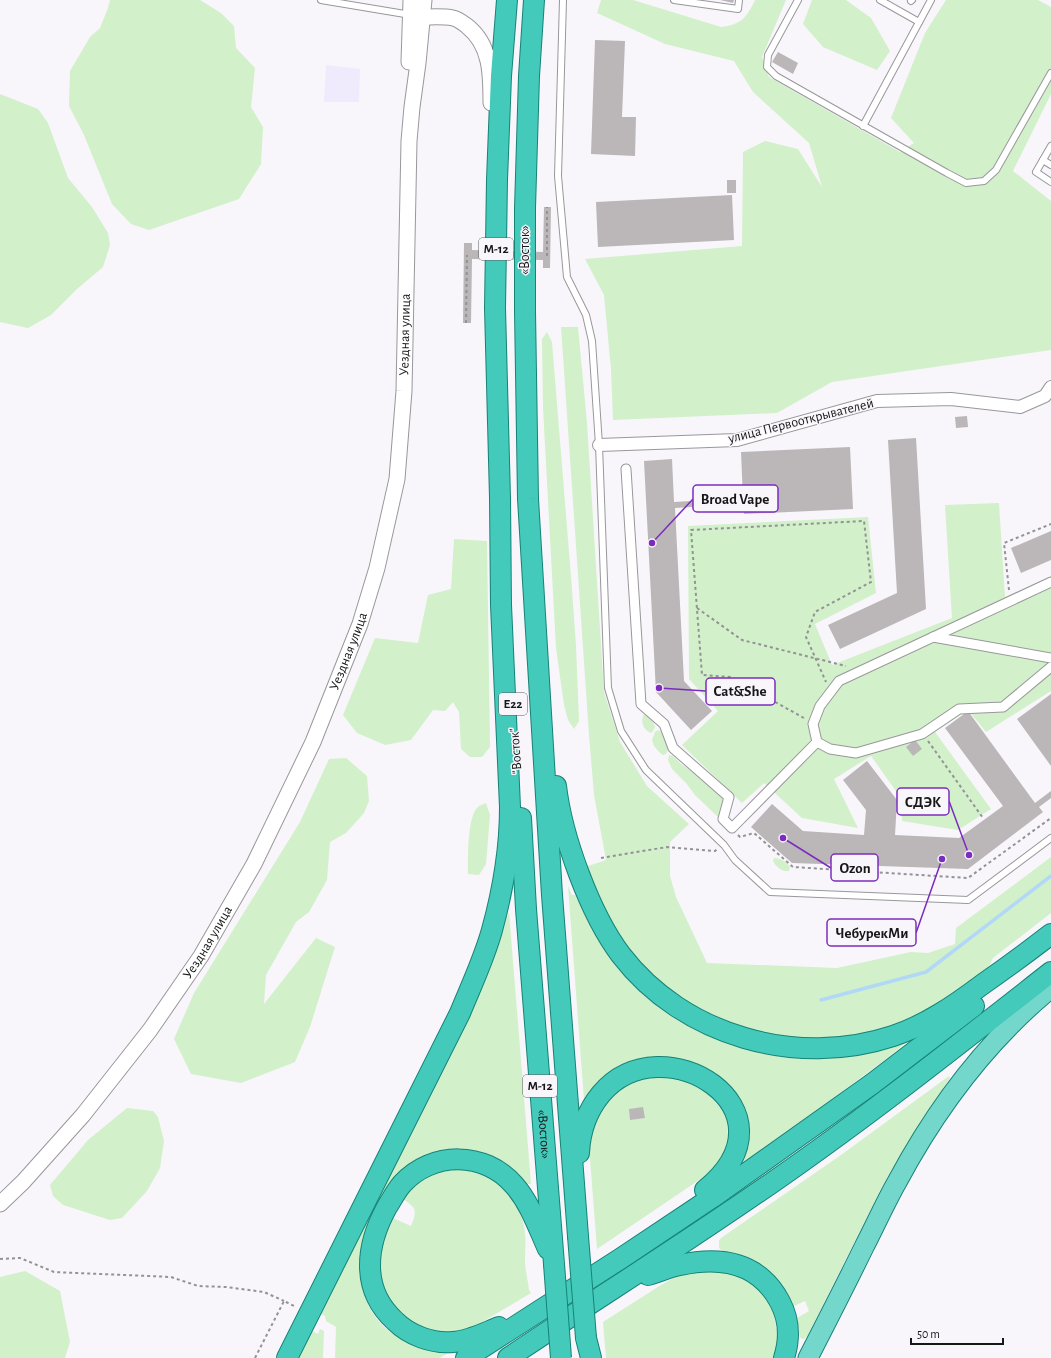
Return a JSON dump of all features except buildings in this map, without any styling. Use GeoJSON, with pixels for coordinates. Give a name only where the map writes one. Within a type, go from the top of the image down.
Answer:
{"type":"FeatureCollection","features":[{"type":"Feature","properties":{"kind":"highway","name":"«Восток»"},"geometry":{"type":"LineString","coordinates":[[500,498],[495,308],[497,180],[501,76],[507,0]]}},
{"type":"Feature","properties":{"kind":"highway","name":"«Восток»"},"geometry":{"type":"LineString","coordinates":[[528,499],[525,208],[529,76],[534,0]]}},
{"type":"Feature","properties":{"kind":"highway"},"geometry":{"type":"LineString","coordinates":[[287,1358],[460,1013],[484,953],[497,913],[505,870],[510,825],[501,605],[500,498]]}},
{"type":"Feature","properties":{"kind":"highway","name":"\"Восток\""},"geometry":{"type":"LineString","coordinates":[[500,498],[526,909]]}},
{"type":"Feature","properties":{"kind":"highway"},"geometry":{"type":"LineString","coordinates":[[528,499],[552,895],[586,1338],[591,1358]]}},
{"type":"Feature","properties":{"kind":"highway"},"geometry":{"type":"LineString","coordinates":[[528,499],[541,617],[556,788],[568,841],[576,866],[593,905],[610,938],[632,968],[659,994],[675,1006],[706,1023],[753,1040],[775,1045],[800,1048],[822,1049],[848,1046],[873,1042],[893,1036],[933,1019],[963,999],[1051,934]]}},
{"type":"Feature","properties":{"kind":"highway","name":"«Восток»"},"geometry":{"type":"LineString","coordinates":[[526,909],[561,1358]]}},
{"type":"Feature","properties":{"kind":"highway"},"geometry":{"type":"LineString","coordinates":[[466,1358],[713,1197],[872,1084],[1051,946]]}},
{"type":"Feature","properties":{"kind":"highway"},"geometry":{"type":"LineString","coordinates":[[508,1358],[614,1287],[675,1250],[806,1159],[939,1060],[1051,972]]}},
{"type":"Feature","properties":{"kind":"highway"},"geometry":{"type":"LineString","coordinates":[[578,1236],[579,1150],[584,1122],[596,1100],[611,1084],[620,1078],[640,1070],[659,1067],[676,1068],[708,1080],[720,1090],[733,1106],[738,1122],[739,1137],[734,1156],[721,1176],[620,1259]]}},
{"type":"Feature","properties":{"kind":"highway"},"geometry":{"type":"LineString","coordinates":[[535,1314],[473,1337],[452,1342],[429,1340],[407,1331],[398,1325],[388,1315],[375,1294],[371,1281],[370,1267],[372,1244],[384,1214],[402,1184],[419,1170],[431,1164],[442,1160],[466,1159],[478,1161],[498,1170],[519,1190],[534,1216],[554,1264]]}},
{"type":"Feature","properties":{"kind":"highway"},"geometry":{"type":"LineString","coordinates":[[614,1287],[679,1265],[716,1261],[733,1263],[742,1266],[765,1280],[772,1288],[782,1305],[788,1334],[784,1358]]}},
{"type":"Feature","properties":{"kind":"main road"},"geometry":{"type":"LineString","coordinates":[[808,1358],[897,1182],[945,1103],[970,1070],[1014,1020],[1051,988]]}},
{"type":"Feature","properties":{"kind":"main road"},"geometry":{"type":"LineString","coordinates":[[586,1338],[587,1358]]}},
{"type":"Feature","properties":{"kind":"street","name":"Уездная улица"},"geometry":{"type":"LineString","coordinates":[[0,1204],[83,1115],[150,1030],[201,956],[254,864],[313,742],[360,624],[377,568],[398,480],[404,391],[409,141],[418,63],[416,16],[410,0]]}},
{"type":"Feature","properties":{"kind":"street","name":"Уездная улица"},"geometry":{"type":"LineString","coordinates":[[416,16],[424,0]]}},
{"type":"Feature","properties":{"kind":"street"},"geometry":{"type":"LineString","coordinates":[[416,16],[454,18],[472,30],[480,40],[487,54],[491,73],[492,141],[497,180]]}},
{"type":"Feature","properties":{"kind":"street","name":"улица Первооткрывателей"},"geometry":{"type":"LineString","coordinates":[[599,444],[737,440],[877,401],[951,398],[1020,407],[1049,393]]}},
{"type":"Feature","properties":{"kind":"street"},"geometry":{"type":"LineString","coordinates":[[626,469],[640,704],[664,724],[673,748],[729,797],[723,819],[732,828],[818,742]]}},
{"type":"Feature","properties":{"kind":"street"},"geometry":{"type":"LineString","coordinates":[[1051,582],[839,681],[820,706],[813,724],[818,742],[830,749],[856,753],[922,734],[959,709],[1003,707],[1051,668]]}},
{"type":"Feature","properties":{"kind":"street"},"geometry":{"type":"LineString","coordinates":[[933,637],[1051,658]]}},
{"type":"Feature","properties":{"kind":"lane"},"geometry":{"type":"LineString","coordinates":[[321,0],[416,16]]}},
{"type":"Feature","properties":{"kind":"lane"},"geometry":{"type":"LineString","coordinates":[[563,0],[558,176],[567,277],[586,315],[592,341],[599,444],[608,688],[621,731],[646,770],[724,845],[735,860],[770,892],[968,900],[1051,838]]}},
{"type":"Feature","properties":{"kind":"lane"},"geometry":{"type":"LineString","coordinates":[[674,0],[738,9],[739,0]]}},
{"type":"Feature","properties":{"kind":"lane"},"geometry":{"type":"LineString","coordinates":[[798,0],[768,55],[767,67],[776,76],[966,183],[984,181],[996,170],[1051,73]]}},
{"type":"Feature","properties":{"kind":"lane"},"geometry":{"type":"LineString","coordinates":[[880,0],[919,22]]}},
{"type":"Feature","properties":{"kind":"lane"},"geometry":{"type":"LineString","coordinates":[[863,126],[931,0]]}},
{"type":"Feature","properties":{"kind":"lane"},"geometry":{"type":"LineString","coordinates":[[1051,146],[1036,172],[1051,182]]}},
{"type":"Feature","properties":{"kind":"lane"},"geometry":{"type":"LineString","coordinates":[[1043,160],[1051,165]]}},
{"type":"Feature","properties":{"kind":"path"},"geometry":{"type":"LineString","coordinates":[[547,207],[547,256]]}},
{"type":"Feature","properties":{"kind":"path"},"geometry":{"type":"LineString","coordinates":[[466,323],[467,255]]}},
{"type":"Feature","properties":{"kind":"path"},"geometry":{"type":"LineString","coordinates":[[813,724],[730,677],[702,675],[691,530],[864,521],[871,582],[815,612],[806,637],[831,692]]}},
{"type":"Feature","properties":{"kind":"path"},"geometry":{"type":"LineString","coordinates":[[1011,601],[1004,543],[1051,524]]}},
{"type":"Feature","properties":{"kind":"path"},"geometry":{"type":"LineString","coordinates":[[697,608],[742,640],[862,670]]}},
{"type":"Feature","properties":{"kind":"path"},"geometry":{"type":"LineString","coordinates":[[922,734],[983,818]]}},
{"type":"Feature","properties":{"kind":"path"},"geometry":{"type":"LineString","coordinates":[[602,858],[667,847],[714,851],[740,837],[754,833],[793,867],[968,878],[1051,818]]}},
{"type":"Feature","properties":{"kind":"path"},"geometry":{"type":"LineString","coordinates":[[732,828],[740,837]]}},
{"type":"Feature","properties":{"kind":"path"},"geometry":{"type":"LineString","coordinates":[[0,1259],[20,1258],[54,1272],[171,1276],[198,1286],[226,1287],[264,1292],[299,1309]]}},
{"type":"Feature","properties":{"kind":"path"},"geometry":{"type":"LineString","coordinates":[[255,1358],[284,1301]]}},
{"type":"Feature","properties":{"kind":"shaded area"},"geometry":{"type":"Polygon","coordinates":[[[326,65],[360,69],[359,102],[324,102],[326,65]]]}},
{"type":"Feature","properties":{"kind":"green space"},"geometry":{"type":"Polygon","coordinates":[[[110,0],[200,0],[221,13],[234,26],[236,48],[255,68],[251,107],[263,127],[261,164],[239,199],[149,230],[131,224],[112,204],[84,135],[69,106],[70,71],[90,37],[100,28],[110,0]]]}},
{"type":"Feature","properties":{"kind":"green space"},"geometry":{"type":"Polygon","coordinates":[[[601,0],[633,0],[721,27],[734,24],[742,19],[749,11],[755,0],[786,0],[762,57],[769,77],[900,152],[914,143],[891,118],[925,33],[946,0],[1038,0],[1051,7],[1051,94],[1013,171],[1051,201],[1051,350],[832,382],[777,413],[613,420],[611,369],[604,295],[585,259],[742,246],[743,152],[765,141],[798,149],[822,187],[809,143],[753,92],[734,61],[665,44],[597,13],[601,0]]]}},
{"type":"Feature","properties":{"kind":"green space"},"geometry":{"type":"Polygon","coordinates":[[[812,0],[846,0],[871,18],[890,51],[877,70],[823,47],[803,24],[812,0]]]}},
{"type":"Feature","properties":{"kind":"green space"},"geometry":{"type":"Polygon","coordinates":[[[0,94],[38,109],[48,123],[68,178],[92,207],[108,233],[110,245],[103,267],[77,289],[51,315],[28,328],[0,322],[0,94]]]}},
{"type":"Feature","properties":{"kind":"green space"},"geometry":{"type":"Polygon","coordinates":[[[561,327],[578,327],[587,423],[604,692],[620,742],[647,786],[689,824],[670,842],[670,876],[676,897],[707,963],[837,968],[911,952],[928,953],[955,944],[956,928],[1051,857],[1051,913],[993,958],[986,972],[958,993],[909,1021],[885,1029],[835,1038],[816,1039],[768,1035],[727,1024],[684,1001],[646,972],[616,934],[585,867],[606,860],[594,795],[561,327]]]}},
{"type":"Feature","properties":{"kind":"green space"},"geometry":{"type":"Polygon","coordinates":[[[547,332],[552,342],[576,646],[579,721],[574,729],[568,720],[564,705],[556,648],[543,408],[542,339],[547,332]]]}},
{"type":"Feature","properties":{"kind":"green space"},"geometry":{"type":"Polygon","coordinates":[[[999,503],[1005,597],[1051,576],[1051,691],[986,732],[968,710],[935,732],[991,809],[958,830],[902,821],[901,798],[871,756],[834,779],[858,828],[802,818],[764,783],[742,803],[682,745],[718,711],[689,679],[688,526],[868,517],[876,593],[815,624],[832,665],[952,618],[945,505],[999,503]]]}},
{"type":"Feature","properties":{"kind":"green space"},"geometry":{"type":"Polygon","coordinates":[[[454,539],[487,541],[490,747],[482,757],[470,757],[461,749],[459,712],[453,702],[445,711],[433,710],[411,740],[385,745],[357,733],[343,715],[375,638],[418,643],[428,595],[451,589],[454,539]]]}},
{"type":"Feature","properties":{"kind":"green space"},"geometry":{"type":"Polygon","coordinates":[[[644,714],[652,719],[655,727],[651,733],[644,728],[642,720],[644,714]]]}},
{"type":"Feature","properties":{"kind":"green space"},"geometry":{"type":"Polygon","coordinates":[[[658,730],[662,732],[668,745],[666,754],[663,755],[654,746],[652,740],[655,732],[658,730]]]}},
{"type":"Feature","properties":{"kind":"green space"},"geometry":{"type":"Polygon","coordinates":[[[669,755],[673,756],[681,764],[715,788],[722,795],[724,800],[719,818],[695,795],[686,783],[672,769],[668,760],[669,755]]]}},
{"type":"Feature","properties":{"kind":"green space"},"geometry":{"type":"Polygon","coordinates":[[[346,758],[367,776],[369,801],[364,813],[346,833],[330,842],[327,880],[309,912],[296,922],[266,975],[264,1004],[316,938],[335,947],[310,1027],[295,1062],[241,1083],[191,1074],[174,1039],[194,993],[300,822],[329,759],[346,758]]]}},
{"type":"Feature","properties":{"kind":"green space"},"geometry":{"type":"Polygon","coordinates":[[[486,803],[490,815],[486,864],[479,875],[468,874],[469,839],[472,819],[474,812],[478,807],[486,803]]]}},
{"type":"Feature","properties":{"kind":"green space"},"geometry":{"type":"Polygon","coordinates":[[[774,858],[787,863],[790,867],[789,871],[784,871],[778,867],[773,861],[774,858]]]}},
{"type":"Feature","properties":{"kind":"green space"},"geometry":{"type":"Polygon","coordinates":[[[568,886],[572,895],[575,895],[594,934],[606,953],[619,970],[640,992],[663,1011],[688,1026],[715,1039],[743,1049],[772,1055],[802,1058],[832,1058],[858,1055],[877,1051],[908,1041],[785,1134],[739,1166],[747,1139],[745,1114],[735,1093],[718,1076],[696,1064],[671,1058],[645,1059],[619,1067],[604,1077],[584,1100],[568,886]]]}},
{"type":"Feature","properties":{"kind":"green space"},"geometry":{"type":"Polygon","coordinates":[[[509,912],[531,1184],[526,1184],[514,1171],[500,1161],[485,1154],[469,1150],[452,1149],[436,1152],[420,1158],[405,1168],[388,1187],[374,1210],[372,1209],[497,948],[509,912]]]}},
{"type":"Feature","properties":{"kind":"green space"},"geometry":{"type":"Polygon","coordinates":[[[949,1076],[950,1078],[915,1131],[882,1187],[808,1335],[802,1339],[800,1337],[797,1318],[809,1311],[805,1301],[792,1307],[779,1281],[767,1269],[760,1263],[742,1255],[721,1250],[719,1248],[719,1241],[721,1238],[841,1155],[949,1076]]]}},
{"type":"Feature","properties":{"kind":"green space"},"geometry":{"type":"Polygon","coordinates":[[[661,1077],[682,1079],[705,1090],[724,1112],[727,1121],[728,1139],[723,1157],[705,1176],[597,1249],[589,1146],[594,1125],[611,1097],[620,1090],[639,1080],[661,1077]]]}},
{"type":"Feature","properties":{"kind":"green space"},"geometry":{"type":"Polygon","coordinates":[[[127,1108],[153,1111],[158,1117],[164,1141],[160,1168],[147,1191],[122,1218],[110,1220],[63,1205],[53,1196],[50,1185],[88,1140],[127,1108]]]}},
{"type":"Feature","properties":{"kind":"green space"},"geometry":{"type":"Polygon","coordinates":[[[453,1168],[485,1174],[493,1178],[507,1191],[517,1206],[524,1224],[525,1268],[529,1290],[531,1293],[472,1328],[465,1331],[442,1334],[413,1326],[387,1300],[378,1274],[382,1244],[393,1218],[411,1226],[413,1221],[415,1213],[414,1210],[411,1205],[403,1199],[419,1182],[431,1175],[453,1168]]]}},
{"type":"Feature","properties":{"kind":"green space"},"geometry":{"type":"Polygon","coordinates":[[[368,1215],[372,1216],[362,1252],[361,1270],[362,1288],[368,1304],[377,1319],[390,1332],[407,1342],[422,1347],[448,1351],[448,1353],[440,1358],[335,1358],[336,1327],[326,1321],[325,1316],[319,1313],[368,1215]]]}},
{"type":"Feature","properties":{"kind":"green space"},"geometry":{"type":"Polygon","coordinates":[[[698,1270],[728,1271],[752,1282],[765,1296],[773,1312],[777,1331],[778,1340],[774,1358],[606,1358],[603,1322],[679,1275],[698,1270]]]}},
{"type":"Feature","properties":{"kind":"green space"},"geometry":{"type":"Polygon","coordinates":[[[25,1271],[60,1291],[70,1342],[65,1358],[0,1358],[0,1277],[25,1271]]]}},
{"type":"Feature","properties":{"kind":"green space"},"geometry":{"type":"Polygon","coordinates":[[[320,1329],[324,1331],[323,1358],[296,1358],[310,1330],[318,1334],[320,1329]]]}},
{"type":"Feature","properties":{"kind":"waterway"},"geometry":{"type":"LineString","coordinates":[[821,1000],[926,972],[1051,876]]}},
{"type":"Feature","properties":{"kind":"place","name":"Broad Vape"},"geometry":{"type":"Point","coordinates":[652,543]}},
{"type":"Feature","properties":{"kind":"place","name":"Cat&She"},"geometry":{"type":"Point","coordinates":[659,688]}},
{"type":"Feature","properties":{"kind":"place","name":"Ozon"},"geometry":{"type":"Point","coordinates":[783,838]}},
{"type":"Feature","properties":{"kind":"place","name":"СДЭК"},"geometry":{"type":"Point","coordinates":[969,855]}},
{"type":"Feature","properties":{"kind":"place","name":"ЧебурекМи"},"geometry":{"type":"Point","coordinates":[942,859]}}]}
